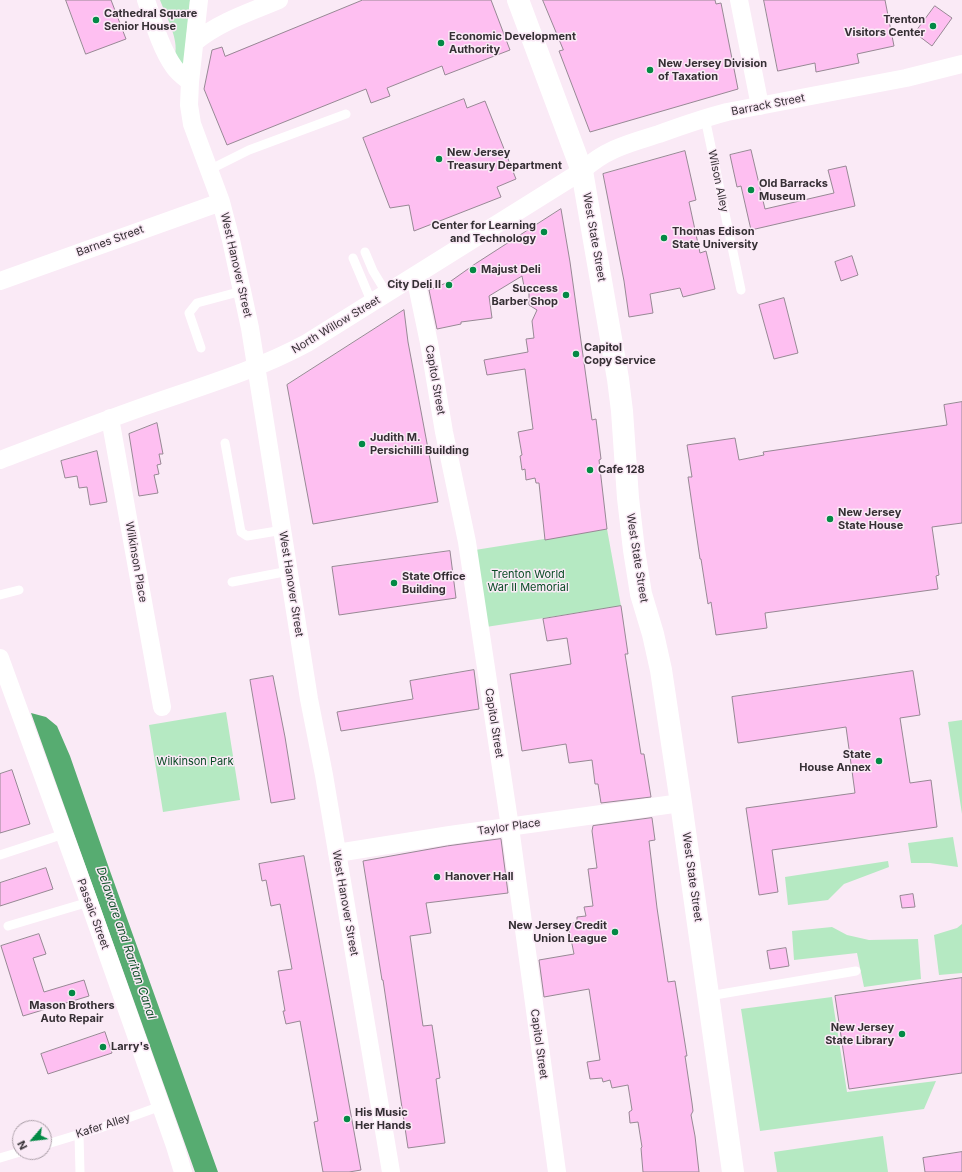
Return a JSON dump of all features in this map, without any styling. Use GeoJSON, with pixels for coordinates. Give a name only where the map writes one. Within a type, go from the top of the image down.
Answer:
{"type":"FeatureCollection","features":[{"type":"Feature","properties":{"kind":"street"},"geometry":{"type":"LineString","coordinates":[[146,0],[163,47],[170,61],[177,71],[190,82]]}},
{"type":"Feature","properties":{"kind":"street","name":"West Hanover Street"},"geometry":{"type":"LineString","coordinates":[[199,0],[190,82],[192,124],[221,202],[242,291],[256,366],[310,699],[391,1172]]}},
{"type":"Feature","properties":{"kind":"street"},"geometry":{"type":"LineString","coordinates":[[195,42],[208,31],[219,25],[279,0]]}},
{"type":"Feature","properties":{"kind":"street","name":"West State Street"},"geometry":{"type":"LineString","coordinates":[[518,0],[582,170],[618,379],[634,550],[641,594],[653,634],[661,670],[733,1172]]}},
{"type":"Feature","properties":{"kind":"street"},"geometry":{"type":"LineString","coordinates":[[739,0],[760,106]]}},
{"type":"Feature","properties":{"kind":"street","name":"Barrack Street"},"geometry":{"type":"LineString","coordinates":[[582,170],[612,150],[705,118],[741,109],[906,78],[962,64]]}},
{"type":"Feature","properties":{"kind":"street","name":"North Willow Street"},"geometry":{"type":"LineString","coordinates":[[0,460],[110,418],[256,366],[307,344],[582,170]]}},
{"type":"Feature","properties":{"kind":"street","name":"Barnes Street"},"geometry":{"type":"LineString","coordinates":[[0,280],[221,202]]}},
{"type":"Feature","properties":{"kind":"street","name":"Capitol Street"},"geometry":{"type":"LineString","coordinates":[[415,276],[429,343],[444,432],[467,542],[510,827],[557,1172]]}},
{"type":"Feature","properties":{"kind":"street","name":"Wilkinson Place"},"geometry":{"type":"LineString","coordinates":[[110,418],[162,707]]}},
{"type":"Feature","properties":{"kind":"street","name":"Passaic Street"},"geometry":{"type":"LineString","coordinates":[[0,658],[89,902],[183,1172]]}},
{"type":"Feature","properties":{"kind":"street","name":"Taylor Place"},"geometry":{"type":"LineString","coordinates":[[337,853],[681,803]]}},
{"type":"Feature","properties":{"kind":"lane"},"geometry":{"type":"LineString","coordinates":[[209,170],[249,150],[346,114]]}},
{"type":"Feature","properties":{"kind":"lane","name":"Wilson Alley"},"geometry":{"type":"LineString","coordinates":[[705,118],[741,290]]}},
{"type":"Feature","properties":{"kind":"lane"},"geometry":{"type":"LineString","coordinates":[[365,252],[373,271],[379,298]]}},
{"type":"Feature","properties":{"kind":"lane"},"geometry":{"type":"LineString","coordinates":[[353,258],[379,298]]}},
{"type":"Feature","properties":{"kind":"lane"},"geometry":{"type":"LineString","coordinates":[[200,348],[189,313],[197,303],[242,291]]}},
{"type":"Feature","properties":{"kind":"lane"},"geometry":{"type":"LineString","coordinates":[[225,443],[242,532],[248,536],[283,530]]}},
{"type":"Feature","properties":{"kind":"lane"},"geometry":{"type":"LineString","coordinates":[[232,582],[289,572]]}},
{"type":"Feature","properties":{"kind":"lane"},"geometry":{"type":"LineString","coordinates":[[0,595],[19,590]]}},
{"type":"Feature","properties":{"kind":"lane"},"geometry":{"type":"LineString","coordinates":[[0,856],[64,834]]}},
{"type":"Feature","properties":{"kind":"lane"},"geometry":{"type":"LineString","coordinates":[[8,926],[89,902]]}},
{"type":"Feature","properties":{"kind":"lane"},"geometry":{"type":"LineString","coordinates":[[708,996],[856,971]]}},
{"type":"Feature","properties":{"kind":"lane","name":"Kafer Alley"},"geometry":{"type":"LineString","coordinates":[[52,1143],[79,1135],[161,1106]]}},
{"type":"Feature","properties":{"kind":"lane"},"geometry":{"type":"LineString","coordinates":[[79,1135],[80,1172]]}},
{"type":"Feature","properties":{"kind":"lane"},"geometry":{"type":"LineString","coordinates":[[0,1158],[12,1154]]}},
{"type":"Feature","properties":{"kind":"green space"},"geometry":{"type":"Polygon","coordinates":[[[160,0],[190,0],[184,63],[181,66],[175,55],[176,49],[174,35],[160,0]]]}},
{"type":"Feature","properties":{"kind":"green space","name":"Trenton World War II Memorial"},"geometry":{"type":"Polygon","coordinates":[[[607,529],[621,606],[486,627],[475,550],[607,529]]]}},
{"type":"Feature","properties":{"kind":"green space","name":"Wilkinson Park"},"geometry":{"type":"Polygon","coordinates":[[[226,712],[240,800],[163,812],[149,725],[226,712]]]}},
{"type":"Feature","properties":{"kind":"green space"},"geometry":{"type":"Polygon","coordinates":[[[962,720],[962,814],[948,722],[962,720]]]}},
{"type":"Feature","properties":{"kind":"green space"},"geometry":{"type":"Polygon","coordinates":[[[953,837],[958,867],[930,863],[911,863],[908,843],[953,837]]]}},
{"type":"Feature","properties":{"kind":"green space"},"geometry":{"type":"Polygon","coordinates":[[[888,861],[889,867],[844,884],[828,900],[788,905],[785,877],[888,861]]]}},
{"type":"Feature","properties":{"kind":"green space"},"geometry":{"type":"Polygon","coordinates":[[[962,924],[962,973],[939,975],[934,935],[957,928],[962,924]]]}},
{"type":"Feature","properties":{"kind":"green space"},"geometry":{"type":"Polygon","coordinates":[[[832,927],[847,935],[869,940],[918,939],[921,979],[864,987],[857,953],[794,960],[792,931],[832,927]]]}},
{"type":"Feature","properties":{"kind":"green space"},"geometry":{"type":"Polygon","coordinates":[[[832,997],[847,1092],[936,1081],[924,1109],[760,1131],[741,1009],[832,997]]]}},
{"type":"Feature","properties":{"kind":"green space"},"geometry":{"type":"Polygon","coordinates":[[[883,1136],[888,1172],[777,1172],[774,1152],[883,1136]]]}},
{"type":"Feature","properties":{"kind":"water","name":"Delaware and Raritan Canal"},"geometry":{"type":"Polygon","coordinates":[[[31,713],[46,717],[57,726],[70,756],[218,1172],[195,1172],[31,713]]]}},
{"type":"Feature","properties":{"kind":"building","name":"Cathedral Square Senior House"},"geometry":{"type":"Polygon","coordinates":[[[66,0],[111,0],[126,39],[86,54],[66,0]]]}},
{"type":"Feature","properties":{"kind":"building"},"geometry":{"type":"Polygon","coordinates":[[[363,0],[491,0],[510,50],[445,75],[442,66],[387,88],[390,96],[371,103],[366,89],[227,145],[204,89],[212,50],[222,47],[225,56],[363,0]]]}},
{"type":"Feature","properties":{"kind":"building","name":"New Jersey Division of Taxation"},"geometry":{"type":"Polygon","coordinates":[[[543,0],[715,0],[716,4],[721,3],[738,89],[590,132],[559,51],[563,50],[543,0]]]}},
{"type":"Feature","properties":{"kind":"building"},"geometry":{"type":"Polygon","coordinates":[[[764,0],[885,0],[894,46],[857,54],[859,63],[816,72],[815,63],[778,71],[764,0]]]}},
{"type":"Feature","properties":{"kind":"building","name":"Trenton Visitors Center"},"geometry":{"type":"Polygon","coordinates":[[[935,6],[952,18],[932,46],[915,33],[935,6]]]}},
{"type":"Feature","properties":{"kind":"building","name":"New Jersey Treasury Department"},"geometry":{"type":"Polygon","coordinates":[[[464,99],[467,108],[485,101],[516,179],[497,187],[501,197],[414,231],[409,205],[390,208],[363,138],[464,99]]]}},
{"type":"Feature","properties":{"kind":"building","name":"Old Barracks Museum"},"geometry":{"type":"Polygon","coordinates":[[[751,150],[765,209],[834,193],[828,170],[846,166],[855,206],[751,230],[741,186],[737,187],[730,155],[751,150]]]}},
{"type":"Feature","properties":{"kind":"building","name":"Thomas Edison State University"},"geometry":{"type":"Polygon","coordinates":[[[685,151],[696,200],[689,202],[700,253],[706,251],[715,289],[683,297],[680,288],[650,294],[653,313],[629,317],[624,281],[603,174],[685,151]]]}},
{"type":"Feature","properties":{"kind":"building"},"geometry":{"type":"Polygon","coordinates":[[[561,209],[570,262],[592,420],[596,419],[607,529],[545,540],[539,483],[536,483],[535,478],[526,480],[525,469],[522,470],[520,456],[522,455],[518,432],[533,429],[525,369],[487,375],[484,360],[528,352],[526,339],[534,338],[532,321],[537,310],[529,305],[529,290],[525,291],[522,276],[489,296],[492,318],[461,322],[461,324],[437,329],[429,290],[451,281],[561,209]]]}},
{"type":"Feature","properties":{"kind":"building"},"geometry":{"type":"Polygon","coordinates":[[[852,256],[858,275],[841,281],[835,262],[852,256]]]}},
{"type":"Feature","properties":{"kind":"building"},"geometry":{"type":"Polygon","coordinates":[[[784,298],[798,353],[774,359],[759,305],[784,298]]]}},
{"type":"Feature","properties":{"kind":"building","name":"Judith M. Persichilli Building"},"geometry":{"type":"Polygon","coordinates":[[[404,310],[408,342],[438,502],[313,524],[287,385],[404,310]]]}},
{"type":"Feature","properties":{"kind":"building","name":"New Jersey State House"},"geometry":{"type":"Polygon","coordinates":[[[962,402],[962,523],[932,527],[939,575],[936,576],[938,589],[765,613],[767,628],[716,635],[711,602],[708,604],[700,559],[688,477],[692,477],[687,445],[735,438],[739,460],[764,455],[763,452],[947,425],[944,405],[962,402]]]}},
{"type":"Feature","properties":{"kind":"building"},"geometry":{"type":"Polygon","coordinates":[[[157,423],[163,454],[159,454],[161,464],[157,465],[159,474],[154,475],[158,493],[139,496],[129,434],[157,423]]]}},
{"type":"Feature","properties":{"kind":"building"},"geometry":{"type":"Polygon","coordinates":[[[97,451],[107,502],[90,505],[87,487],[79,488],[77,476],[65,478],[61,461],[97,451]]]}},
{"type":"Feature","properties":{"kind":"building","name":"State Office Building"},"geometry":{"type":"Polygon","coordinates":[[[450,551],[456,598],[339,615],[332,567],[450,551]]]}},
{"type":"Feature","properties":{"kind":"building"},"geometry":{"type":"Polygon","coordinates":[[[621,606],[628,654],[625,654],[641,754],[644,754],[651,797],[601,803],[598,784],[595,784],[592,760],[569,763],[566,744],[522,751],[510,674],[571,664],[567,638],[547,641],[543,619],[621,606]]]}},
{"type":"Feature","properties":{"kind":"building"},"geometry":{"type":"Polygon","coordinates":[[[474,670],[479,709],[341,731],[337,712],[413,699],[410,681],[474,670]]]}},
{"type":"Feature","properties":{"kind":"building","name":"State House Annex"},"geometry":{"type":"Polygon","coordinates":[[[913,671],[920,715],[900,718],[910,783],[931,780],[937,827],[772,850],[778,892],[759,895],[746,808],[855,793],[846,727],[738,743],[732,697],[913,671]]]}},
{"type":"Feature","properties":{"kind":"building"},"geometry":{"type":"Polygon","coordinates":[[[273,676],[295,799],[271,803],[250,680],[273,676]]]}},
{"type":"Feature","properties":{"kind":"building"},"geometry":{"type":"Polygon","coordinates":[[[12,770],[30,824],[0,833],[0,774],[12,770]]]}},
{"type":"Feature","properties":{"kind":"building"},"geometry":{"type":"Polygon","coordinates":[[[652,818],[655,840],[649,841],[657,908],[668,982],[675,981],[687,1056],[685,1056],[693,1111],[691,1115],[699,1172],[643,1172],[642,1147],[638,1122],[630,1123],[629,1112],[632,1110],[628,1085],[612,1088],[610,1080],[603,1082],[602,1078],[590,1079],[587,1062],[600,1060],[589,989],[544,997],[539,960],[574,954],[568,924],[577,922],[577,917],[586,916],[584,907],[593,906],[588,869],[597,868],[592,831],[593,826],[652,818]]]}},
{"type":"Feature","properties":{"kind":"building"},"geometry":{"type":"Polygon","coordinates":[[[501,839],[508,893],[426,903],[431,933],[410,936],[423,1026],[432,1025],[440,1078],[436,1079],[445,1143],[408,1148],[383,980],[363,861],[447,846],[501,839]]]}},
{"type":"Feature","properties":{"kind":"building"},"geometry":{"type":"Polygon","coordinates":[[[304,856],[361,1170],[349,1172],[323,1172],[314,1122],[318,1121],[300,1021],[286,1024],[283,1011],[285,1011],[278,971],[292,969],[280,904],[271,906],[266,880],[262,881],[259,864],[304,856]]]}},
{"type":"Feature","properties":{"kind":"building"},"geometry":{"type":"Polygon","coordinates":[[[46,868],[53,889],[0,906],[0,883],[46,868]]]}},
{"type":"Feature","properties":{"kind":"building"},"geometry":{"type":"Polygon","coordinates":[[[913,894],[915,907],[902,908],[900,896],[913,894]]]}},
{"type":"Feature","properties":{"kind":"building"},"geometry":{"type":"Polygon","coordinates":[[[39,934],[46,954],[33,958],[44,992],[84,980],[89,996],[23,1016],[1,946],[39,934]]]}},
{"type":"Feature","properties":{"kind":"building"},"geometry":{"type":"Polygon","coordinates":[[[786,948],[789,966],[770,969],[767,951],[786,948]]]}},
{"type":"Feature","properties":{"kind":"building","name":"New Jersey State Library"},"geometry":{"type":"Polygon","coordinates":[[[962,978],[962,1073],[849,1089],[835,996],[962,978]]]}},
{"type":"Feature","properties":{"kind":"building"},"geometry":{"type":"Polygon","coordinates":[[[105,1032],[112,1053],[48,1074],[41,1054],[105,1032]]]}},
{"type":"Feature","properties":{"kind":"building"},"geometry":{"type":"Polygon","coordinates":[[[962,1152],[962,1172],[925,1172],[923,1158],[962,1152]]]}},
{"type":"Feature","properties":{"kind":"place","name":"Cathedral Square Senior House"},"geometry":{"type":"Point","coordinates":[96,20]}},
{"type":"Feature","properties":{"kind":"place","name":"Trenton Visitors Center"},"geometry":{"type":"Point","coordinates":[933,26]}},
{"type":"Feature","properties":{"kind":"place","name":"Economic Development Authority"},"geometry":{"type":"Point","coordinates":[441,43]}},
{"type":"Feature","properties":{"kind":"place","name":"New Jersey Division of Taxation"},"geometry":{"type":"Point","coordinates":[650,70]}},
{"type":"Feature","properties":{"kind":"place","name":"New Jersey Treasury Department"},"geometry":{"type":"Point","coordinates":[439,159]}},
{"type":"Feature","properties":{"kind":"place","name":"Old Barracks Museum"},"geometry":{"type":"Point","coordinates":[751,190]}},
{"type":"Feature","properties":{"kind":"place","name":"Center for Learning and Technology"},"geometry":{"type":"Point","coordinates":[544,232]}},
{"type":"Feature","properties":{"kind":"place","name":"Thomas Edison State University"},"geometry":{"type":"Point","coordinates":[664,238]}},
{"type":"Feature","properties":{"kind":"place","name":"Majust Deli"},"geometry":{"type":"Point","coordinates":[473,270]}},
{"type":"Feature","properties":{"kind":"place","name":"City Deli II"},"geometry":{"type":"Point","coordinates":[449,285]}},
{"type":"Feature","properties":{"kind":"place","name":"Success Barber Shop"},"geometry":{"type":"Point","coordinates":[566,295]}},
{"type":"Feature","properties":{"kind":"place","name":"Capitol Copy Service"},"geometry":{"type":"Point","coordinates":[576,354]}},
{"type":"Feature","properties":{"kind":"place","name":"Judith M. Persichilli Building"},"geometry":{"type":"Point","coordinates":[362,444]}},
{"type":"Feature","properties":{"kind":"place","name":"Cafe 128"},"geometry":{"type":"Point","coordinates":[590,470]}},
{"type":"Feature","properties":{"kind":"place","name":"New Jersey State House"},"geometry":{"type":"Point","coordinates":[830,519]}},
{"type":"Feature","properties":{"kind":"place","name":"State Office Building"},"geometry":{"type":"Point","coordinates":[394,583]}},
{"type":"Feature","properties":{"kind":"place","name":"State House Annex"},"geometry":{"type":"Point","coordinates":[879,761]}},
{"type":"Feature","properties":{"kind":"place","name":"Hanover Hall"},"geometry":{"type":"Point","coordinates":[437,877]}},
{"type":"Feature","properties":{"kind":"place","name":"New Jersey Credit Union League"},"geometry":{"type":"Point","coordinates":[615,932]}},
{"type":"Feature","properties":{"kind":"place","name":"Mason Brothers Auto Repair"},"geometry":{"type":"Point","coordinates":[72,993]}},
{"type":"Feature","properties":{"kind":"place","name":"New Jersey State Library"},"geometry":{"type":"Point","coordinates":[902,1034]}},
{"type":"Feature","properties":{"kind":"place","name":"Larry's"},"geometry":{"type":"Point","coordinates":[103,1047]}},
{"type":"Feature","properties":{"kind":"place","name":"His Music Her Hands"},"geometry":{"type":"Point","coordinates":[347,1119]}}]}
